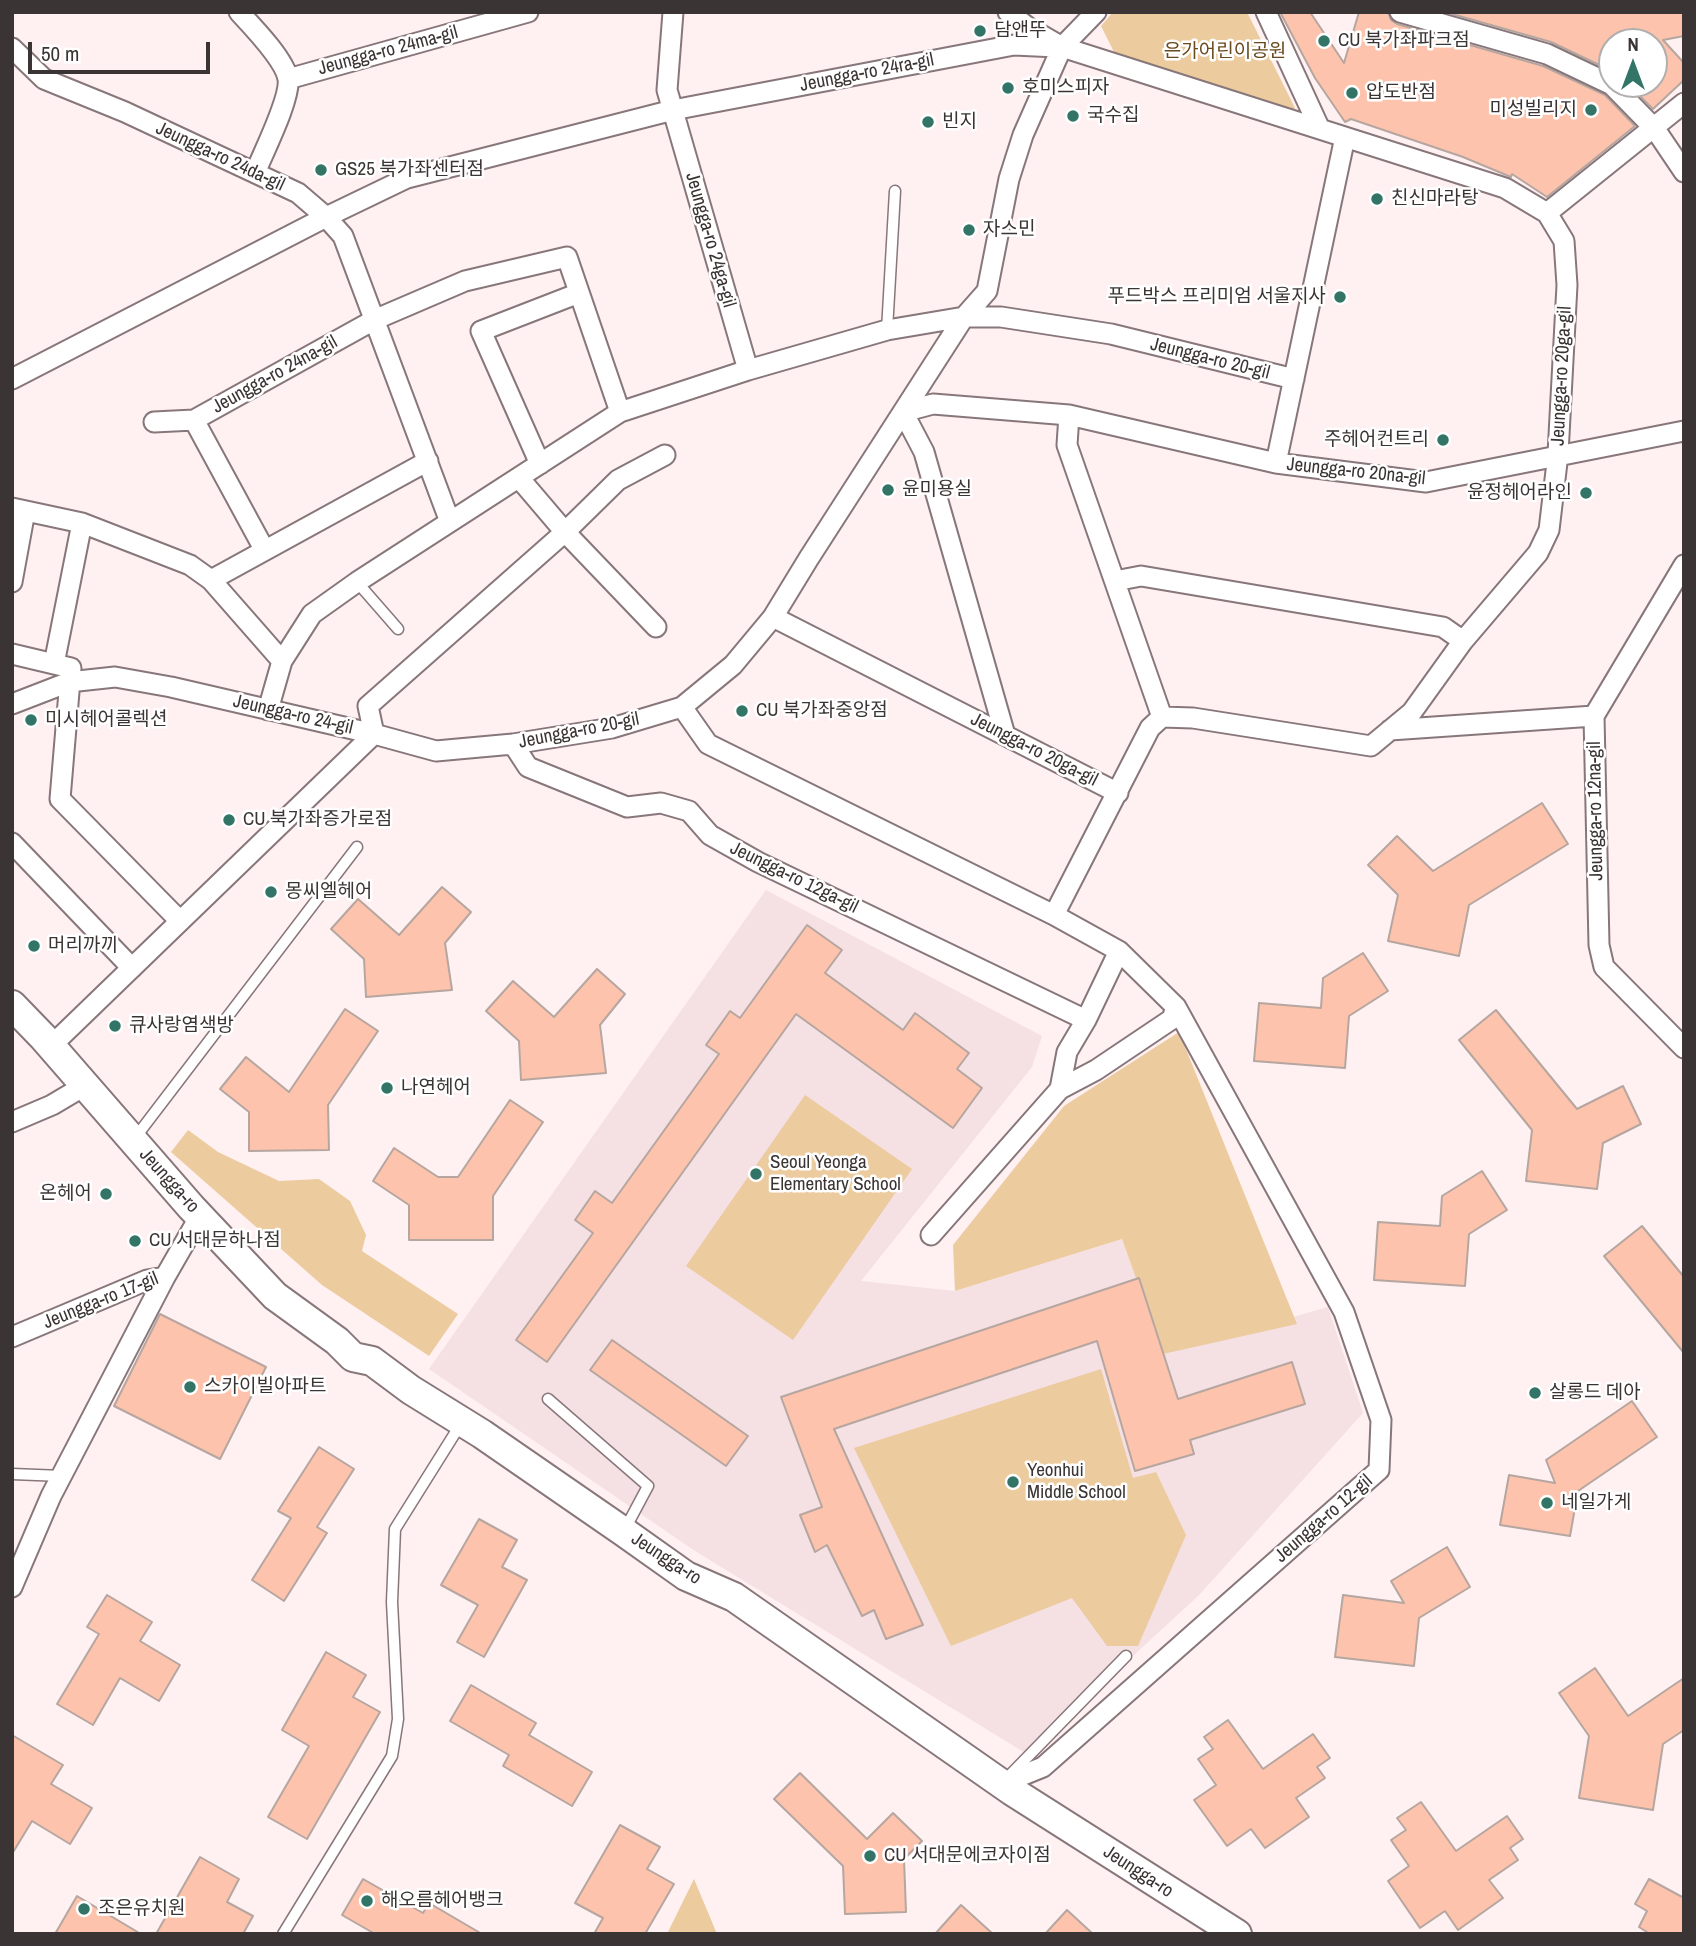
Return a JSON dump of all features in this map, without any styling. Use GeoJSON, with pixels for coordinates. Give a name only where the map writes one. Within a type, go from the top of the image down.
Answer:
{"type":"FeatureCollection","features":[{"type":"Feature","properties":{"kind":"main road","name":"Jeungga-ro"},"geometry":{"type":"LineString","coordinates":[[12,1005],[275,1296],[337,1341],[353,1357],[372,1361],[686,1576],[734,1597],[1002,1784],[1237,1934]]}},
{"type":"Feature","properties":{"kind":"street"},"geometry":{"type":"LineString","coordinates":[[239,12],[269,44],[288,79],[285,100],[255,173]]}},
{"type":"Feature","properties":{"kind":"street","name":"Jeungga-ro 24ma-gil"},"geometry":{"type":"LineString","coordinates":[[288,79],[528,12]]}},
{"type":"Feature","properties":{"kind":"street"},"geometry":{"type":"LineString","coordinates":[[673,12],[667,90],[673,110]]}},
{"type":"Feature","properties":{"kind":"street"},"geometry":{"type":"LineString","coordinates":[[1008,12],[1062,47],[1096,12]]}},
{"type":"Feature","properties":{"kind":"street"},"geometry":{"type":"LineString","coordinates":[[1266,12],[1319,127]]}},
{"type":"Feature","properties":{"kind":"street"},"geometry":{"type":"LineString","coordinates":[[1400,12],[1547,54],[1612,85],[1655,129],[1684,172]]}},
{"type":"Feature","properties":{"kind":"street","name":"Jeungga-ro 24ra-gil"},"geometry":{"type":"LineString","coordinates":[[326,217],[407,178],[673,110],[1014,46],[1062,47]]}},
{"type":"Feature","properties":{"kind":"street","name":"Jeungga-ro 20ga-gil"},"geometry":{"type":"LineString","coordinates":[[774,617],[1118,793],[1150,729],[1162,717],[1193,718],[1371,746],[1412,712],[1463,641],[1538,553],[1549,530],[1558,454],[1567,285],[1564,242],[1547,214],[1505,188],[1062,47]]}},
{"type":"Feature","properties":{"kind":"street","name":"Jeungga-ro 20-gil"},"geometry":{"type":"LineString","coordinates":[[374,734],[436,751],[513,744],[612,728],[682,707],[733,665],[774,617],[964,317],[987,291],[1009,179],[1023,135],[1062,47]]}},
{"type":"Feature","properties":{"kind":"street","name":"Jeungga-ro 24da-gil"},"geometry":{"type":"LineString","coordinates":[[12,48],[44,79],[125,112],[298,193],[326,217],[343,236],[450,522]]}},
{"type":"Feature","properties":{"kind":"street"},"geometry":{"type":"LineString","coordinates":[[1547,214],[1684,103]]}},
{"type":"Feature","properties":{"kind":"street","name":"Jeungga-ro 24ga-gil"},"geometry":{"type":"LineString","coordinates":[[673,110],[748,370]]}},
{"type":"Feature","properties":{"kind":"street","name":"Jeungga-ro 20-gil"},"geometry":{"type":"LineString","coordinates":[[964,317],[1002,317],[1111,334],[1294,379],[1345,137]]}},
{"type":"Feature","properties":{"kind":"street"},"geometry":{"type":"LineString","coordinates":[[12,379],[326,217]]}},
{"type":"Feature","properties":{"kind":"street"},"geometry":{"type":"LineString","coordinates":[[374,320],[465,281],[567,257],[620,412]]}},
{"type":"Feature","properties":{"kind":"street"},"geometry":{"type":"LineString","coordinates":[[540,464],[481,331],[579,293]]}},
{"type":"Feature","properties":{"kind":"street"},"geometry":{"type":"LineString","coordinates":[[268,710],[282,661],[312,614],[620,412],[748,370],[887,330],[964,317]]}},
{"type":"Feature","properties":{"kind":"street","name":"Jeungga-ro 24na-gil"},"geometry":{"type":"LineString","coordinates":[[264,549],[194,420],[374,320]]}},
{"type":"Feature","properties":{"kind":"street","name":"Jeungga-ro 20na-gil"},"geometry":{"type":"LineString","coordinates":[[1276,463],[1294,379]]}},
{"type":"Feature","properties":{"kind":"street","name":"Jeungga-ro 20na-gil"},"geometry":{"type":"LineString","coordinates":[[903,412],[933,404],[1069,415],[1276,463],[1426,482],[1684,431]]}},
{"type":"Feature","properties":{"kind":"street"},"geometry":{"type":"LineString","coordinates":[[903,412],[924,452],[1005,735]]}},
{"type":"Feature","properties":{"kind":"street"},"geometry":{"type":"LineString","coordinates":[[1069,415],[1067,445],[1162,717]]}},
{"type":"Feature","properties":{"kind":"street"},"geometry":{"type":"LineString","coordinates":[[154,422],[194,420]]}},
{"type":"Feature","properties":{"kind":"street","name":"Jeungga-ro 24-gil"},"geometry":{"type":"LineString","coordinates":[[12,704],[69,682],[115,677],[171,687],[374,734],[368,706],[565,533],[618,480],[665,455]]}},
{"type":"Feature","properties":{"kind":"street"},"geometry":{"type":"LineString","coordinates":[[211,580],[428,461]]}},
{"type":"Feature","properties":{"kind":"street"},"geometry":{"type":"LineString","coordinates":[[519,478],[565,533],[656,627]]}},
{"type":"Feature","properties":{"kind":"street"},"geometry":{"type":"LineString","coordinates":[[12,582],[19,509],[82,523],[190,565],[211,580],[282,661]]}},
{"type":"Feature","properties":{"kind":"street"},"geometry":{"type":"LineString","coordinates":[[54,664],[82,523]]}},
{"type":"Feature","properties":{"kind":"street","name":"Jeungga-ro 12na-gil"},"geometry":{"type":"LineString","coordinates":[[1684,565],[1594,716],[1599,945],[1604,967],[1684,1048]]}},
{"type":"Feature","properties":{"kind":"street"},"geometry":{"type":"LineString","coordinates":[[1115,581],[1141,576],[1443,627],[1463,641]]}},
{"type":"Feature","properties":{"kind":"street"},"geometry":{"type":"LineString","coordinates":[[12,654],[71,668],[60,799],[180,921]]}},
{"type":"Feature","properties":{"kind":"street"},"geometry":{"type":"LineString","coordinates":[[682,707],[708,744],[1054,915],[1119,951],[1176,1007],[1172,1019],[1096,1070],[1060,1089],[931,1235]]}},
{"type":"Feature","properties":{"kind":"street","name":"Jeungga-ro 20ga-gil"},"geometry":{"type":"LineString","coordinates":[[1390,730],[1594,716]]}},
{"type":"Feature","properties":{"kind":"street"},"geometry":{"type":"LineString","coordinates":[[51,1046],[374,734]]}},
{"type":"Feature","properties":{"kind":"street","name":"Jeungga-ro 12ga-gil"},"geometry":{"type":"LineString","coordinates":[[513,744],[528,767],[628,807],[661,803],[689,811],[709,835],[758,862],[1086,1020]]}},
{"type":"Feature","properties":{"kind":"street"},"geometry":{"type":"LineString","coordinates":[[1054,915],[1118,793]]}},
{"type":"Feature","properties":{"kind":"street"},"geometry":{"type":"LineString","coordinates":[[12,843],[132,968]]}},
{"type":"Feature","properties":{"kind":"street"},"geometry":{"type":"LineString","coordinates":[[1060,1089],[1067,1052],[1086,1020],[1119,951]]}},
{"type":"Feature","properties":{"kind":"street","name":"Jeungga-ro 12-gil"},"geometry":{"type":"LineString","coordinates":[[1002,1784],[1042,1767],[1379,1470],[1381,1420],[1344,1312],[1176,1007]]}},
{"type":"Feature","properties":{"kind":"street"},"geometry":{"type":"LineString","coordinates":[[12,1122],[52,1105],[84,1086]]}},
{"type":"Feature","properties":{"kind":"street","name":"Jeungga-ro 17-gil"},"geometry":{"type":"LineString","coordinates":[[12,1337],[146,1280],[165,1277],[201,1216]]}},
{"type":"Feature","properties":{"kind":"street"},"geometry":{"type":"LineString","coordinates":[[14,1577],[62,1476],[165,1277]]}},
{"type":"Feature","properties":{"kind":"lane"},"geometry":{"type":"LineString","coordinates":[[887,330],[895,191]]}},
{"type":"Feature","properties":{"kind":"lane"},"geometry":{"type":"LineString","coordinates":[[357,582],[398,629]]}},
{"type":"Feature","properties":{"kind":"lane","name":"Jeungga-ro"},"geometry":{"type":"LineString","coordinates":[[133,1141],[358,847]]}},
{"type":"Feature","properties":{"kind":"lane"},"geometry":{"type":"LineString","coordinates":[[548,1399],[648,1486],[624,1532]]}},
{"type":"Feature","properties":{"kind":"lane"},"geometry":{"type":"LineString","coordinates":[[283,1934],[392,1756],[398,1719],[392,1602],[395,1529],[462,1422]]}},
{"type":"Feature","properties":{"kind":"lane"},"geometry":{"type":"LineString","coordinates":[[12,1474],[62,1476]]}},
{"type":"Feature","properties":{"kind":"lane"},"geometry":{"type":"LineString","coordinates":[[1002,1784],[1126,1656]]}},
{"type":"Feature","properties":{"kind":"shaded area"},"geometry":{"type":"Polygon","coordinates":[[[766,890],[1042,1036],[1032,1067],[861,1281],[955,1291],[1122,1239],[1163,1354],[1328,1307],[1363,1413],[1200,1594],[1027,1754],[695,1551],[429,1369],[766,890]]]}},
{"type":"Feature","properties":{"kind":"green space","name":"은가어린이공원"},"geometry":{"type":"Polygon","coordinates":[[[1113,12],[1247,12],[1295,108],[1291,114],[1116,56],[1101,26],[1113,12]]]}},
{"type":"Feature","properties":{"kind":"green space"},"geometry":{"type":"Polygon","coordinates":[[[1179,1032],[1297,1324],[1163,1354],[1122,1239],[955,1291],[953,1245],[1064,1106],[1179,1032]]]}},
{"type":"Feature","properties":{"kind":"green space"},"geometry":{"type":"Polygon","coordinates":[[[805,1095],[912,1169],[793,1340],[686,1266],[805,1095]]]}},
{"type":"Feature","properties":{"kind":"green space"},"geometry":{"type":"Polygon","coordinates":[[[188,1130],[218,1152],[279,1181],[319,1179],[350,1201],[366,1235],[362,1251],[458,1314],[429,1356],[322,1285],[171,1152],[188,1130]]]}},
{"type":"Feature","properties":{"kind":"green space"},"geometry":{"type":"Polygon","coordinates":[[[1101,1369],[1133,1478],[1156,1472],[1186,1535],[1138,1646],[1107,1646],[1072,1598],[951,1646],[854,1448],[1101,1369]]]}},
{"type":"Feature","properties":{"kind":"green space"},"geometry":{"type":"Polygon","coordinates":[[[694,1879],[717,1934],[667,1934],[694,1879]]]}},
{"type":"Feature","properties":{"kind":"building"},"geometry":{"type":"Polygon","coordinates":[[[1280,12],[1310,12],[1344,63],[1359,12],[1388,12],[1391,20],[1397,24],[1543,66],[1598,92],[1598,98],[1608,98],[1635,126],[1547,197],[1512,174],[1511,177],[1463,157],[1351,119],[1345,122],[1315,78],[1280,12]]]}},
{"type":"Feature","properties":{"kind":"building"},"geometry":{"type":"Polygon","coordinates":[[[1445,12],[1684,12],[1684,36],[1668,39],[1668,28],[1598,28],[1598,64],[1551,42],[1445,12]]]}},
{"type":"Feature","properties":{"kind":"building"},"geometry":{"type":"Polygon","coordinates":[[[1668,45],[1684,63],[1684,80],[1668,95],[1668,45]]]}},
{"type":"Feature","properties":{"kind":"building"},"geometry":{"type":"Polygon","coordinates":[[[1642,98],[1665,98],[1653,109],[1642,98]]]}},
{"type":"Feature","properties":{"kind":"building"},"geometry":{"type":"Polygon","coordinates":[[[1542,803],[1568,844],[1469,905],[1459,956],[1388,941],[1398,895],[1368,865],[1397,836],[1433,871],[1542,803]]]}},
{"type":"Feature","properties":{"kind":"building"},"geometry":{"type":"Polygon","coordinates":[[[442,887],[471,912],[445,943],[452,990],[366,997],[364,959],[331,929],[358,899],[399,935],[442,887]]]}},
{"type":"Feature","properties":{"kind":"building"},"geometry":{"type":"Polygon","coordinates":[[[807,925],[842,950],[825,973],[903,1030],[915,1013],[969,1053],[957,1069],[982,1088],[953,1128],[796,1014],[547,1362],[516,1340],[593,1233],[575,1220],[595,1191],[612,1203],[719,1054],[706,1045],[730,1011],[740,1018],[807,925]]]}},
{"type":"Feature","properties":{"kind":"building"},"geometry":{"type":"Polygon","coordinates":[[[1363,953],[1388,991],[1349,1016],[1345,1068],[1254,1061],[1259,1003],[1321,1008],[1323,978],[1363,953]]]}},
{"type":"Feature","properties":{"kind":"building"},"geometry":{"type":"Polygon","coordinates":[[[597,969],[625,994],[600,1025],[606,1073],[521,1080],[519,1041],[486,1011],[513,981],[554,1017],[597,969]]]}},
{"type":"Feature","properties":{"kind":"building"},"geometry":{"type":"Polygon","coordinates":[[[345,1009],[378,1031],[328,1105],[329,1150],[249,1151],[249,1112],[220,1089],[246,1057],[289,1092],[345,1009]]]}},
{"type":"Feature","properties":{"kind":"building"},"geometry":{"type":"Polygon","coordinates":[[[1496,1010],[1577,1109],[1623,1086],[1641,1124],[1603,1143],[1597,1189],[1526,1181],[1532,1130],[1459,1040],[1496,1010]]]}},
{"type":"Feature","properties":{"kind":"building"},"geometry":{"type":"Polygon","coordinates":[[[510,1100],[543,1122],[493,1196],[493,1240],[409,1240],[409,1205],[373,1181],[394,1148],[438,1177],[458,1177],[510,1100]]]}},
{"type":"Feature","properties":{"kind":"building"},"geometry":{"type":"Polygon","coordinates":[[[1482,1171],[1507,1210],[1469,1234],[1465,1286],[1374,1280],[1378,1222],[1440,1226],[1442,1196],[1482,1171]]]}},
{"type":"Feature","properties":{"kind":"building"},"geometry":{"type":"Polygon","coordinates":[[[1642,1226],[1684,1277],[1684,1353],[1604,1256],[1642,1226]]]}},
{"type":"Feature","properties":{"kind":"building"},"geometry":{"type":"Polygon","coordinates":[[[1139,1278],[1178,1399],[1292,1362],[1305,1404],[1190,1440],[1194,1454],[1135,1471],[1097,1341],[834,1429],[923,1625],[886,1639],[874,1610],[862,1616],[827,1545],[815,1552],[800,1515],[822,1507],[781,1397],[1139,1278]]]}},
{"type":"Feature","properties":{"kind":"building","name":"스카이빌아파트"},"geometry":{"type":"Polygon","coordinates":[[[160,1314],[266,1367],[220,1459],[114,1406],[160,1314]]]}},
{"type":"Feature","properties":{"kind":"building"},"geometry":{"type":"Polygon","coordinates":[[[612,1340],[748,1436],[726,1466],[590,1370],[612,1340]]]}},
{"type":"Feature","properties":{"kind":"building"},"geometry":{"type":"Polygon","coordinates":[[[1632,1401],[1657,1437],[1578,1491],[1570,1536],[1500,1525],[1509,1475],[1555,1483],[1546,1460],[1632,1401]]]}},
{"type":"Feature","properties":{"kind":"building"},"geometry":{"type":"Polygon","coordinates":[[[319,1447],[354,1469],[317,1527],[327,1533],[284,1601],[252,1580],[291,1518],[278,1511],[319,1447]]]}},
{"type":"Feature","properties":{"kind":"building"},"geometry":{"type":"Polygon","coordinates":[[[479,1519],[517,1540],[502,1567],[527,1580],[484,1657],[457,1642],[478,1605],[441,1585],[479,1519]]]}},
{"type":"Feature","properties":{"kind":"building"},"geometry":{"type":"Polygon","coordinates":[[[1447,1547],[1470,1587],[1419,1618],[1414,1666],[1335,1657],[1343,1595],[1404,1603],[1391,1581],[1447,1547]]]}},
{"type":"Feature","properties":{"kind":"building"},"geometry":{"type":"Polygon","coordinates":[[[107,1595],[152,1622],[140,1641],[180,1665],[159,1701],[120,1678],[93,1725],[57,1704],[99,1634],[87,1627],[107,1595]]]}},
{"type":"Feature","properties":{"kind":"building"},"geometry":{"type":"Polygon","coordinates":[[[326,1652],[366,1675],[353,1697],[380,1712],[307,1839],[268,1817],[309,1746],[282,1730],[326,1652]]]}},
{"type":"Feature","properties":{"kind":"building"},"geometry":{"type":"Polygon","coordinates":[[[1595,1668],[1628,1716],[1684,1678],[1684,1730],[1663,1744],[1653,1810],[1579,1798],[1589,1736],[1559,1693],[1595,1668]]]}},
{"type":"Feature","properties":{"kind":"building"},"geometry":{"type":"Polygon","coordinates":[[[471,1685],[536,1723],[529,1735],[592,1772],[572,1806],[503,1766],[509,1755],[450,1721],[471,1685]]]}},
{"type":"Feature","properties":{"kind":"building"},"geometry":{"type":"Polygon","coordinates":[[[1228,1720],[1263,1769],[1313,1734],[1330,1758],[1317,1767],[1325,1778],[1296,1798],[1309,1817],[1265,1848],[1251,1829],[1227,1846],[1194,1800],[1216,1785],[1198,1759],[1213,1749],[1204,1737],[1228,1720]]]}},
{"type":"Feature","properties":{"kind":"building"},"geometry":{"type":"Polygon","coordinates":[[[12,1735],[63,1765],[51,1784],[92,1808],[70,1844],[32,1821],[12,1854],[12,1735]]]}},
{"type":"Feature","properties":{"kind":"building"},"geometry":{"type":"Polygon","coordinates":[[[800,1773],[867,1839],[893,1813],[922,1841],[904,1859],[906,1912],[845,1914],[843,1866],[774,1799],[800,1773]]]}},
{"type":"Feature","properties":{"kind":"building"},"geometry":{"type":"Polygon","coordinates":[[[1421,1802],[1456,1851],[1507,1816],[1523,1839],[1510,1848],[1518,1860],[1489,1880],[1503,1898],[1458,1930],[1445,1911],[1420,1928],[1388,1881],[1409,1866],[1391,1840],[1406,1830],[1397,1818],[1421,1802]]]}},
{"type":"Feature","properties":{"kind":"building"},"geometry":{"type":"Polygon","coordinates":[[[620,1825],[660,1847],[647,1869],[674,1884],[645,1934],[594,1934],[603,1918],[575,1903],[620,1825]]]}},
{"type":"Feature","properties":{"kind":"building"},"geometry":{"type":"Polygon","coordinates":[[[200,1857],[239,1879],[227,1902],[253,1916],[243,1934],[156,1934],[200,1857]]]}},
{"type":"Feature","properties":{"kind":"building"},"geometry":{"type":"Polygon","coordinates":[[[363,1879],[423,1913],[429,1903],[482,1934],[375,1934],[342,1915],[363,1879]]]}},
{"type":"Feature","properties":{"kind":"building"},"geometry":{"type":"Polygon","coordinates":[[[1649,1879],[1684,1898],[1684,1934],[1650,1934],[1639,1927],[1647,1911],[1635,1904],[1649,1879]]]}},
{"type":"Feature","properties":{"kind":"building","name":"조은유치원"},"geometry":{"type":"Polygon","coordinates":[[[77,1896],[141,1934],[55,1934],[77,1896]]]}},
{"type":"Feature","properties":{"kind":"building"},"geometry":{"type":"Polygon","coordinates":[[[961,1905],[993,1934],[935,1934],[961,1905]]]}},
{"type":"Feature","properties":{"kind":"building"},"geometry":{"type":"Polygon","coordinates":[[[1067,1910],[1093,1934],[1045,1934],[1067,1910]]]}},
{"type":"Feature","properties":{"kind":"place","name":"담앤뚜"},"geometry":{"type":"Point","coordinates":[980,31]}},
{"type":"Feature","properties":{"kind":"place","name":"CU 북가좌파크점"},"geometry":{"type":"Point","coordinates":[1324,41]}},
{"type":"Feature","properties":{"kind":"place","name":"호미스피자"},"geometry":{"type":"Point","coordinates":[1008,88]}},
{"type":"Feature","properties":{"kind":"place","name":"압도반점"},"geometry":{"type":"Point","coordinates":[1352,93]}},
{"type":"Feature","properties":{"kind":"place","name":"미성빌리지"},"geometry":{"type":"Point","coordinates":[1591,110]}},
{"type":"Feature","properties":{"kind":"place","name":"국수집"},"geometry":{"type":"Point","coordinates":[1073,116]}},
{"type":"Feature","properties":{"kind":"place","name":"빈지"},"geometry":{"type":"Point","coordinates":[928,122]}},
{"type":"Feature","properties":{"kind":"place","name":"GS25 북가좌센터점"},"geometry":{"type":"Point","coordinates":[321,170]}},
{"type":"Feature","properties":{"kind":"place","name":"친신마라탕"},"geometry":{"type":"Point","coordinates":[1377,199]}},
{"type":"Feature","properties":{"kind":"place","name":"자스민"},"geometry":{"type":"Point","coordinates":[969,230]}},
{"type":"Feature","properties":{"kind":"place","name":"푸드박스 프리미엄 서울지사"},"geometry":{"type":"Point","coordinates":[1340,297]}},
{"type":"Feature","properties":{"kind":"place","name":"주헤어컨트리"},"geometry":{"type":"Point","coordinates":[1443,440]}},
{"type":"Feature","properties":{"kind":"place","name":"윤미용실"},"geometry":{"type":"Point","coordinates":[888,490]}},
{"type":"Feature","properties":{"kind":"place","name":"윤정헤어라인"},"geometry":{"type":"Point","coordinates":[1586,493]}},
{"type":"Feature","properties":{"kind":"place","name":"CU 북가좌중앙점"},"geometry":{"type":"Point","coordinates":[742,711]}},
{"type":"Feature","properties":{"kind":"place","name":"미시헤어콜렉션"},"geometry":{"type":"Point","coordinates":[31,720]}},
{"type":"Feature","properties":{"kind":"place","name":"CU 북가좌증가로점"},"geometry":{"type":"Point","coordinates":[229,820]}},
{"type":"Feature","properties":{"kind":"place","name":"몽씨엘헤어"},"geometry":{"type":"Point","coordinates":[271,892]}},
{"type":"Feature","properties":{"kind":"place","name":"머리까끼"},"geometry":{"type":"Point","coordinates":[34,946]}},
{"type":"Feature","properties":{"kind":"place","name":"큐사랑염색방"},"geometry":{"type":"Point","coordinates":[115,1026]}},
{"type":"Feature","properties":{"kind":"place","name":"나연헤어"},"geometry":{"type":"Point","coordinates":[387,1088]}},
{"type":"Feature","properties":{"kind":"place","name":"Seoul Yeonga Elementary School"},"geometry":{"type":"Point","coordinates":[756,1174]}},
{"type":"Feature","properties":{"kind":"place","name":"온헤어"},"geometry":{"type":"Point","coordinates":[106,1194]}},
{"type":"Feature","properties":{"kind":"place","name":"CU 서대문하나점"},"geometry":{"type":"Point","coordinates":[135,1241]}},
{"type":"Feature","properties":{"kind":"place","name":"스카이빌아파트"},"geometry":{"type":"Point","coordinates":[190,1387]}},
{"type":"Feature","properties":{"kind":"place","name":"살롱드 데아"},"geometry":{"type":"Point","coordinates":[1535,1393]}},
{"type":"Feature","properties":{"kind":"place","name":"Yeonhui Middle School"},"geometry":{"type":"Point","coordinates":[1013,1482]}},
{"type":"Feature","properties":{"kind":"place","name":"네일가게"},"geometry":{"type":"Point","coordinates":[1547,1503]}},
{"type":"Feature","properties":{"kind":"place","name":"CU 서대문에코자이점"},"geometry":{"type":"Point","coordinates":[870,1856]}},
{"type":"Feature","properties":{"kind":"place","name":"해오름헤어뱅크"},"geometry":{"type":"Point","coordinates":[367,1901]}},
{"type":"Feature","properties":{"kind":"place","name":"조은유치원"},"geometry":{"type":"Point","coordinates":[84,1909]}}]}
